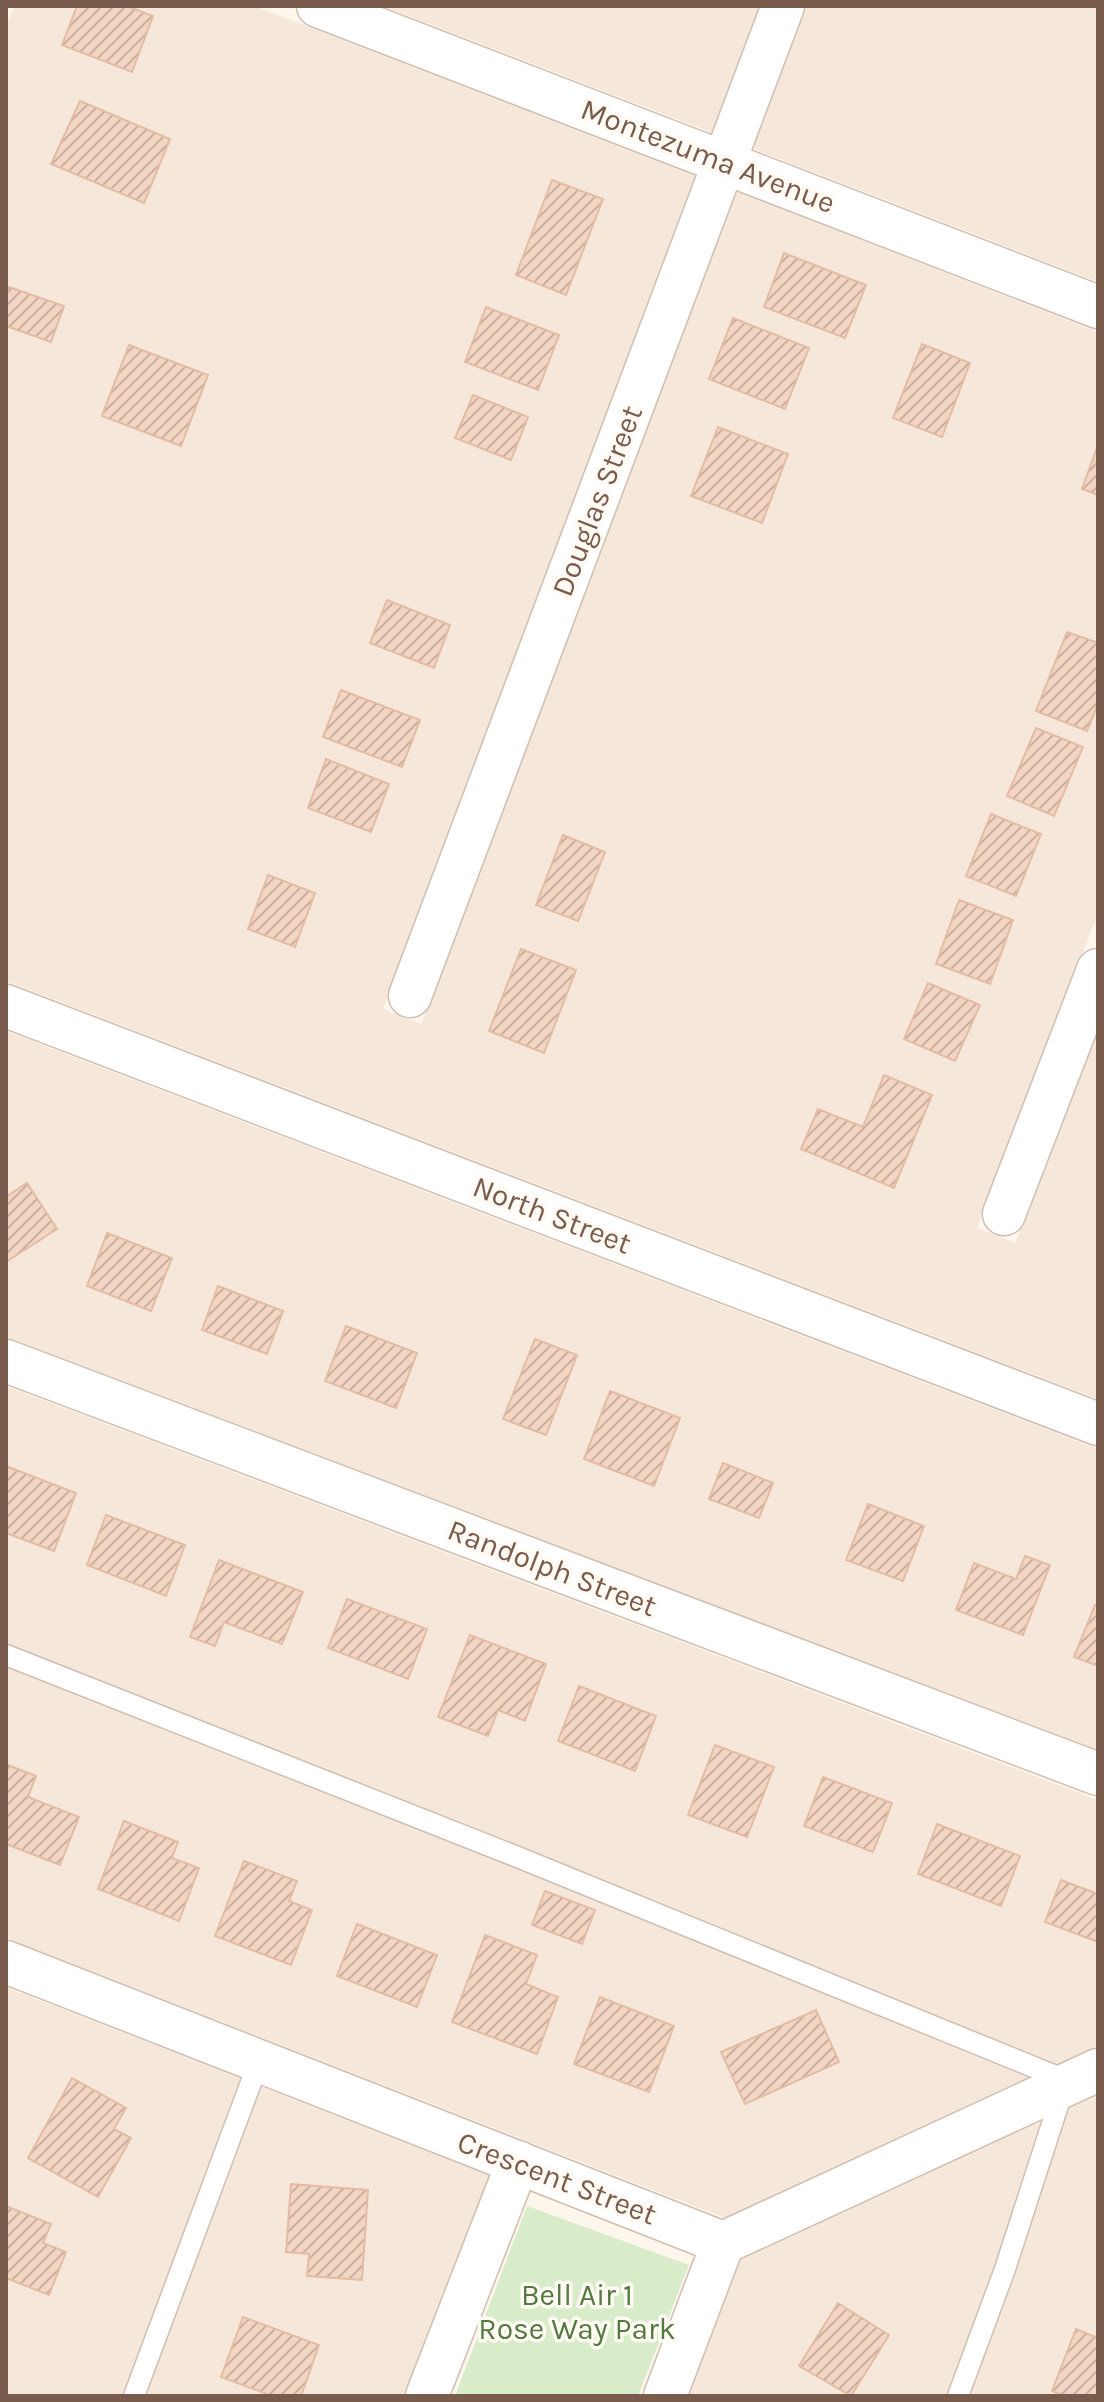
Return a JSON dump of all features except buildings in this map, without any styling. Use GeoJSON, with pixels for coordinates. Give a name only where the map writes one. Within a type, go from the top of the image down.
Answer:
{"type":"FeatureCollection","features":[{"type":"Feature","properties":{"kind":"street","name":"Montezuma Avenue"},"geometry":{"type":"LineString","coordinates":[[318,6],[1098,307]]}},
{"type":"Feature","properties":{"kind":"street","name":"Douglas Street"},"geometry":{"type":"LineString","coordinates":[[410,996],[783,6]]}},
{"type":"Feature","properties":{"kind":"street"},"geometry":{"type":"LineString","coordinates":[[1004,1214],[1098,970]]}},
{"type":"Feature","properties":{"kind":"street","name":"North Street"},"geometry":{"type":"LineString","coordinates":[[6,1006],[1098,1424]]}},
{"type":"Feature","properties":{"kind":"street","name":"Randolph Street"},"geometry":{"type":"LineString","coordinates":[[6,1361],[1098,1774]]}},
{"type":"Feature","properties":{"kind":"street","name":"Crescent Street"},"geometry":{"type":"LineString","coordinates":[[6,1962],[723,2243]]}},
{"type":"Feature","properties":{"kind":"street"},"geometry":{"type":"LineString","coordinates":[[665,2396],[723,2243],[1078,2079]]}},
{"type":"Feature","properties":{"kind":"street"},"geometry":{"type":"LineString","coordinates":[[427,2396],[518,2162]]}},
{"type":"Feature","properties":{"kind":"lane"},"geometry":{"type":"LineString","coordinates":[[6,1655],[1078,2079],[958,2396]]}},
{"type":"Feature","properties":{"kind":"lane"},"geometry":{"type":"LineString","coordinates":[[134,2396],[259,2061]]}},
{"type":"Feature","properties":{"kind":"shaded area"},"geometry":{"type":"Polygon","coordinates":[[[15,6],[254,6],[697,177],[383,1009],[421,1024],[735,191],[1098,332],[1098,913],[977,1228],[1015,1243],[1098,1026],[1098,1399],[6,981],[6,25],[15,6]]]}},
{"type":"Feature","properties":{"kind":"shaded area"},"geometry":{"type":"Polygon","coordinates":[[[382,6],[761,6],[713,133],[382,6]]]}},
{"type":"Feature","properties":{"kind":"shaded area"},"geometry":{"type":"Polygon","coordinates":[[[804,6],[1098,6],[1098,282],[751,148],[804,6]]]}},
{"type":"Feature","properties":{"kind":"shaded area"},"geometry":{"type":"Polygon","coordinates":[[[6,1031],[1098,1449],[1098,1750],[6,1337],[6,1031]]]}},
{"type":"Feature","properties":{"kind":"shaded area"},"geometry":{"type":"Polygon","coordinates":[[[6,1386],[1098,1800],[1098,2046],[725,2218],[6,1938],[6,1386]]]}},
{"type":"Feature","properties":{"kind":"shaded area"},"geometry":{"type":"Polygon","coordinates":[[[6,1987],[491,2176],[406,2396],[6,2396],[6,1987]]]}},
{"type":"Feature","properties":{"kind":"shaded area"},"geometry":{"type":"Polygon","coordinates":[[[1098,2094],[1098,2396],[687,2396],[739,2259],[1098,2094]]]}},
{"type":"Feature","properties":{"kind":"green space","name":"Bell Air 1 Rose Way Park"},"geometry":{"type":"Polygon","coordinates":[[[527,2206],[689,2265],[638,2396],[455,2396],[527,2206]]]}}]}
